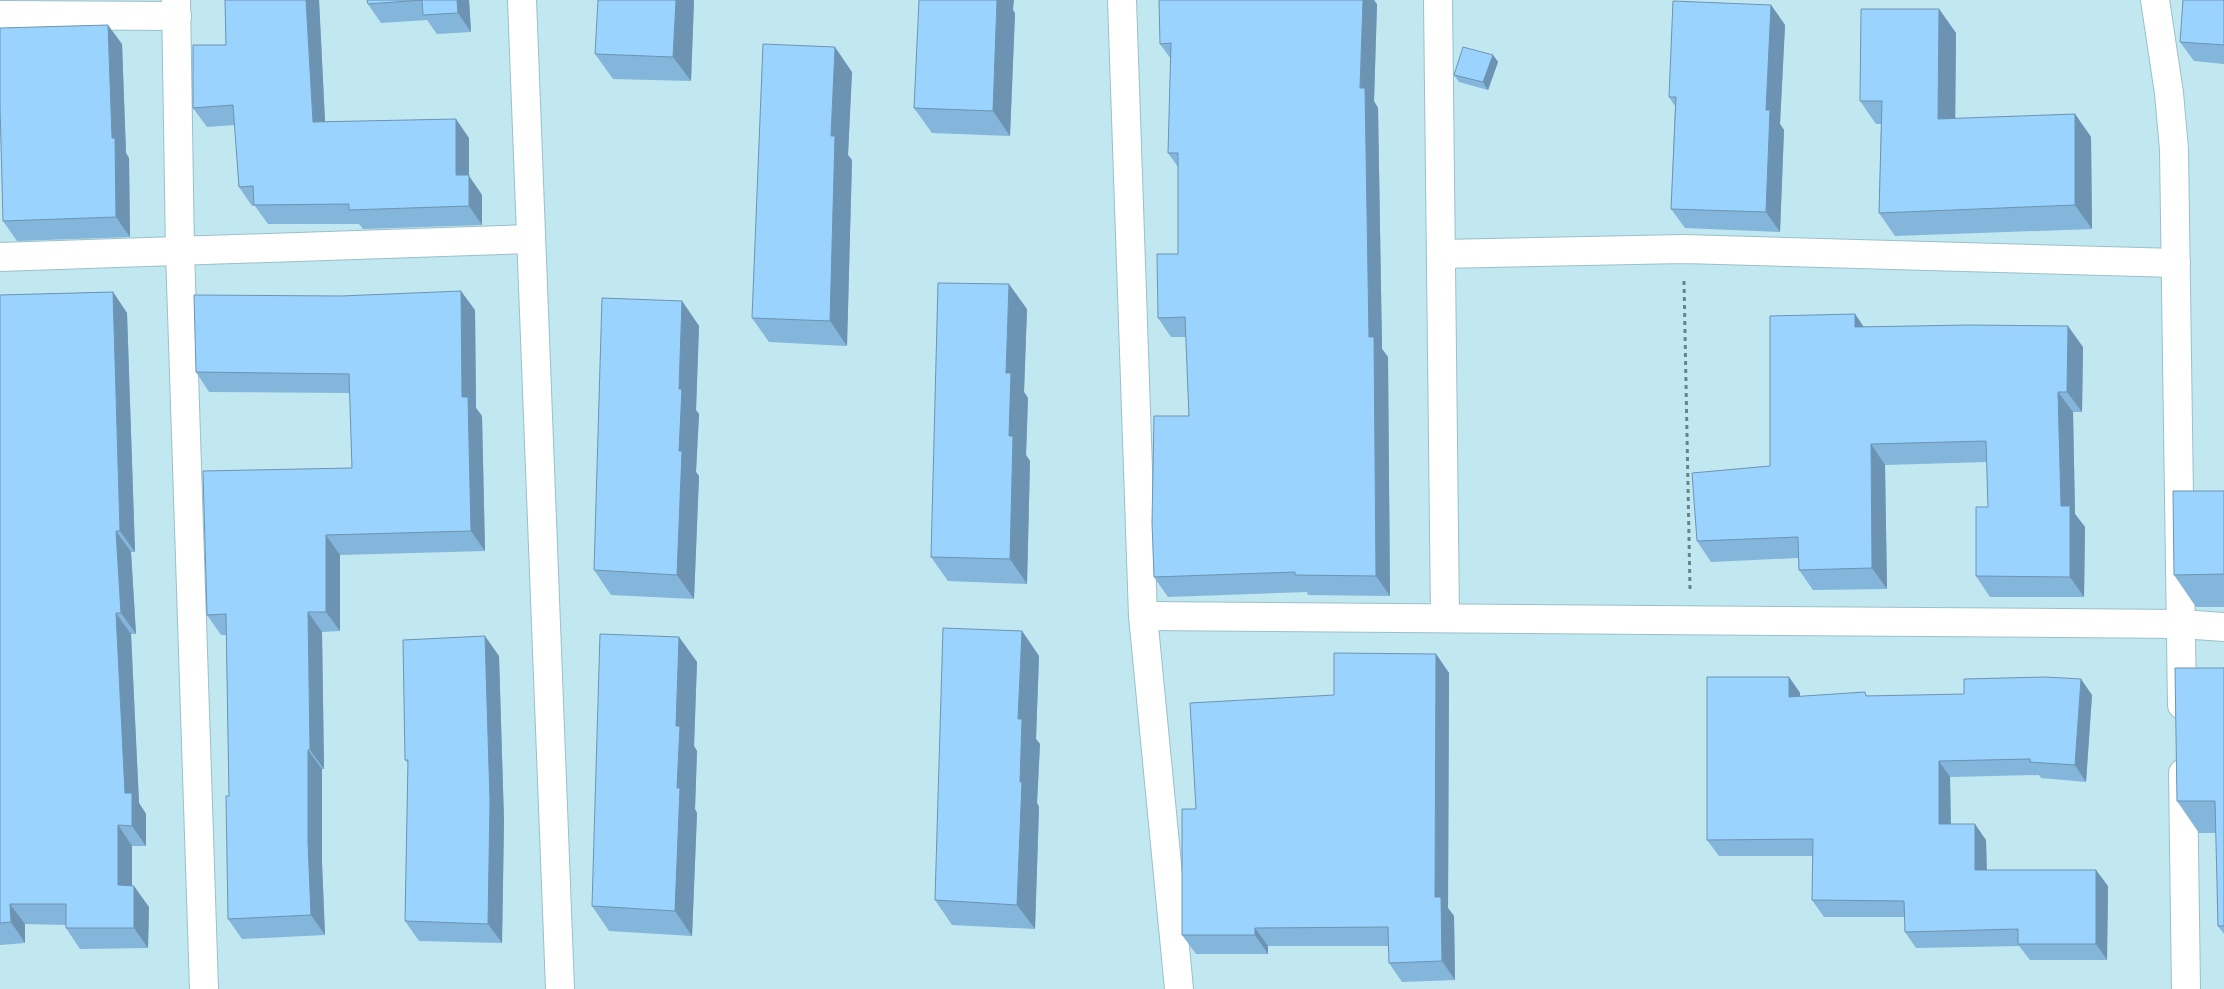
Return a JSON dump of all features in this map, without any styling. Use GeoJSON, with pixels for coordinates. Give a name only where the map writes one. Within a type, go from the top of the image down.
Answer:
{"type":"FeatureCollection","features":[{"type":"Feature","properties":{"kind":"street"},"geometry":{"type":"LineString","coordinates":[[522,0],[560,989]]}},
{"type":"Feature","properties":{"kind":"street"},"geometry":{"type":"LineString","coordinates":[[1122,0],[1143,616],[1180,989]]}},
{"type":"Feature","properties":{"kind":"street"},"geometry":{"type":"LineString","coordinates":[[1438,0],[1445,618]]}},
{"type":"Feature","properties":{"kind":"street"},"geometry":{"type":"LineString","coordinates":[[2155,0],[2169,94],[2174,149],[2186,989]]}},
{"type":"Feature","properties":{"kind":"street"},"geometry":{"type":"LineString","coordinates":[[0,15],[177,8],[180,251],[204,989]]}},
{"type":"Feature","properties":{"kind":"street"},"geometry":{"type":"LineString","coordinates":[[0,257],[531,239]]}},
{"type":"Feature","properties":{"kind":"street"},"geometry":{"type":"LineString","coordinates":[[1441,254],[1684,249],[2176,263]]}},
{"type":"Feature","properties":{"kind":"street"},"geometry":{"type":"LineString","coordinates":[[1143,616],[2181,624],[2224,627]]}},
{"type":"Feature","properties":{"kind":"path"},"geometry":{"type":"LineString","coordinates":[[1684,249],[1691,620]]}},
{"type":"Feature","properties":{"kind":"building"},"geometry":{"type":"Polygon","coordinates":[[[225,0],[306,0],[313,122],[456,119],[456,175],[469,175],[469,206],[349,210],[349,204],[254,205],[253,186],[239,187],[233,105],[193,108],[193,45],[226,45],[225,0]]]}},
{"type":"Feature","properties":{"kind":"building"},"geometry":{"type":"Polygon","coordinates":[[[367,0],[422,0],[368,4],[367,0]]]}},
{"type":"Feature","properties":{"kind":"building"},"geometry":{"type":"Polygon","coordinates":[[[422,0],[457,0],[458,13],[423,15],[422,0]]]}},
{"type":"Feature","properties":{"kind":"building"},"geometry":{"type":"Polygon","coordinates":[[[598,0],[676,0],[673,57],[595,54],[598,0]]]}},
{"type":"Feature","properties":{"kind":"building"},"geometry":{"type":"Polygon","coordinates":[[[919,0],[997,0],[993,111],[914,108],[919,0]]]}},
{"type":"Feature","properties":{"kind":"building"},"geometry":{"type":"Polygon","coordinates":[[[1159,0],[1363,0],[1360,88],[1365,88],[1369,337],[1374,337],[1376,576],[1295,575],[1295,572],[1154,577],[1152,523],[1154,416],[1189,416],[1185,317],[1158,318],[1157,254],[1178,254],[1178,153],[1168,153],[1171,43],[1160,44],[1159,0]]]}},
{"type":"Feature","properties":{"kind":"building"},"geometry":{"type":"Polygon","coordinates":[[[2183,0],[2224,0],[2224,45],[2180,42],[2183,0]]]}},
{"type":"Feature","properties":{"kind":"building"},"geometry":{"type":"Polygon","coordinates":[[[1673,1],[1771,5],[1766,110],[1770,110],[1766,212],[1671,209],[1676,97],[1669,97],[1673,1]]]}},
{"type":"Feature","properties":{"kind":"building"},"geometry":{"type":"Polygon","coordinates":[[[1861,9],[1939,9],[1938,119],[2075,114],[2075,205],[1879,213],[1882,101],[1860,101],[1861,9]]]}},
{"type":"Feature","properties":{"kind":"building"},"geometry":{"type":"Polygon","coordinates":[[[108,25],[112,138],[115,138],[116,217],[3,221],[0,28],[108,25]]]}},
{"type":"Feature","properties":{"kind":"building"},"geometry":{"type":"Polygon","coordinates":[[[763,44],[835,47],[831,136],[835,136],[830,321],[752,318],[763,44]]]}},
{"type":"Feature","properties":{"kind":"building"},"geometry":{"type":"Polygon","coordinates":[[[1463,47],[1493,55],[1483,82],[1454,75],[1463,47]]]}},
{"type":"Feature","properties":{"kind":"building"},"geometry":{"type":"Polygon","coordinates":[[[938,283],[1009,284],[1006,373],[1011,373],[1009,436],[1013,436],[1010,559],[931,557],[938,283]]]}},
{"type":"Feature","properties":{"kind":"building"},"geometry":{"type":"Polygon","coordinates":[[[461,291],[462,397],[468,397],[471,531],[326,535],[326,612],[308,612],[310,750],[308,750],[308,843],[311,915],[228,919],[226,796],[229,796],[226,614],[207,615],[203,471],[352,468],[349,374],[196,372],[194,295],[341,296],[461,291]]]}},
{"type":"Feature","properties":{"kind":"building"},"geometry":{"type":"Polygon","coordinates":[[[113,292],[120,531],[116,531],[121,613],[116,613],[125,793],[132,793],[132,826],[118,825],[118,885],[134,886],[134,928],[66,928],[66,904],[10,904],[11,922],[0,923],[0,295],[113,292]]]}},
{"type":"Feature","properties":{"kind":"building"},"geometry":{"type":"Polygon","coordinates":[[[602,298],[682,301],[679,389],[682,389],[679,451],[682,451],[677,575],[594,570],[602,298]]]}},
{"type":"Feature","properties":{"kind":"building"},"geometry":{"type":"Polygon","coordinates":[[[1855,314],[1855,327],[2068,326],[2067,392],[2058,392],[2061,506],[2070,506],[2070,577],[1976,576],[1976,507],[1988,507],[1986,441],[1871,444],[1872,568],[1799,570],[1798,537],[1697,541],[1692,473],[1770,466],[1770,316],[1855,314]]]}},
{"type":"Feature","properties":{"kind":"building"},"geometry":{"type":"Polygon","coordinates":[[[2173,491],[2224,491],[2224,574],[2174,575],[2173,491]]]}},
{"type":"Feature","properties":{"kind":"building"},"geometry":{"type":"Polygon","coordinates":[[[943,628],[1022,631],[1018,719],[1022,719],[1020,782],[1022,782],[1017,905],[935,900],[943,628]]]}},
{"type":"Feature","properties":{"kind":"building"},"geometry":{"type":"Polygon","coordinates":[[[600,634],[679,637],[676,726],[680,726],[677,788],[680,788],[675,911],[592,906],[600,634]]]}},
{"type":"Feature","properties":{"kind":"building"},"geometry":{"type":"Polygon","coordinates":[[[485,636],[490,801],[488,924],[405,921],[408,760],[405,760],[403,640],[485,636]]]}},
{"type":"Feature","properties":{"kind":"building"},"geometry":{"type":"Polygon","coordinates":[[[1334,653],[1436,654],[1435,897],[1441,897],[1442,961],[1389,963],[1388,927],[1255,928],[1255,935],[1182,935],[1182,809],[1196,809],[1190,703],[1334,695],[1334,653]]]}},
{"type":"Feature","properties":{"kind":"building"},"geometry":{"type":"Polygon","coordinates":[[[2175,668],[2224,668],[2224,926],[2218,926],[2215,801],[2177,801],[2175,668]]]}},
{"type":"Feature","properties":{"kind":"building"},"geometry":{"type":"Polygon","coordinates":[[[1707,677],[1789,677],[1789,697],[1865,692],[1866,696],[1964,694],[1964,679],[2045,677],[2081,679],[2075,765],[2030,762],[2030,759],[1939,761],[1939,824],[1975,824],[1975,870],[2096,870],[2096,944],[2018,944],[2018,929],[1905,932],[1904,901],[1812,900],[1813,839],[1707,840],[1707,677]]]}}]}
